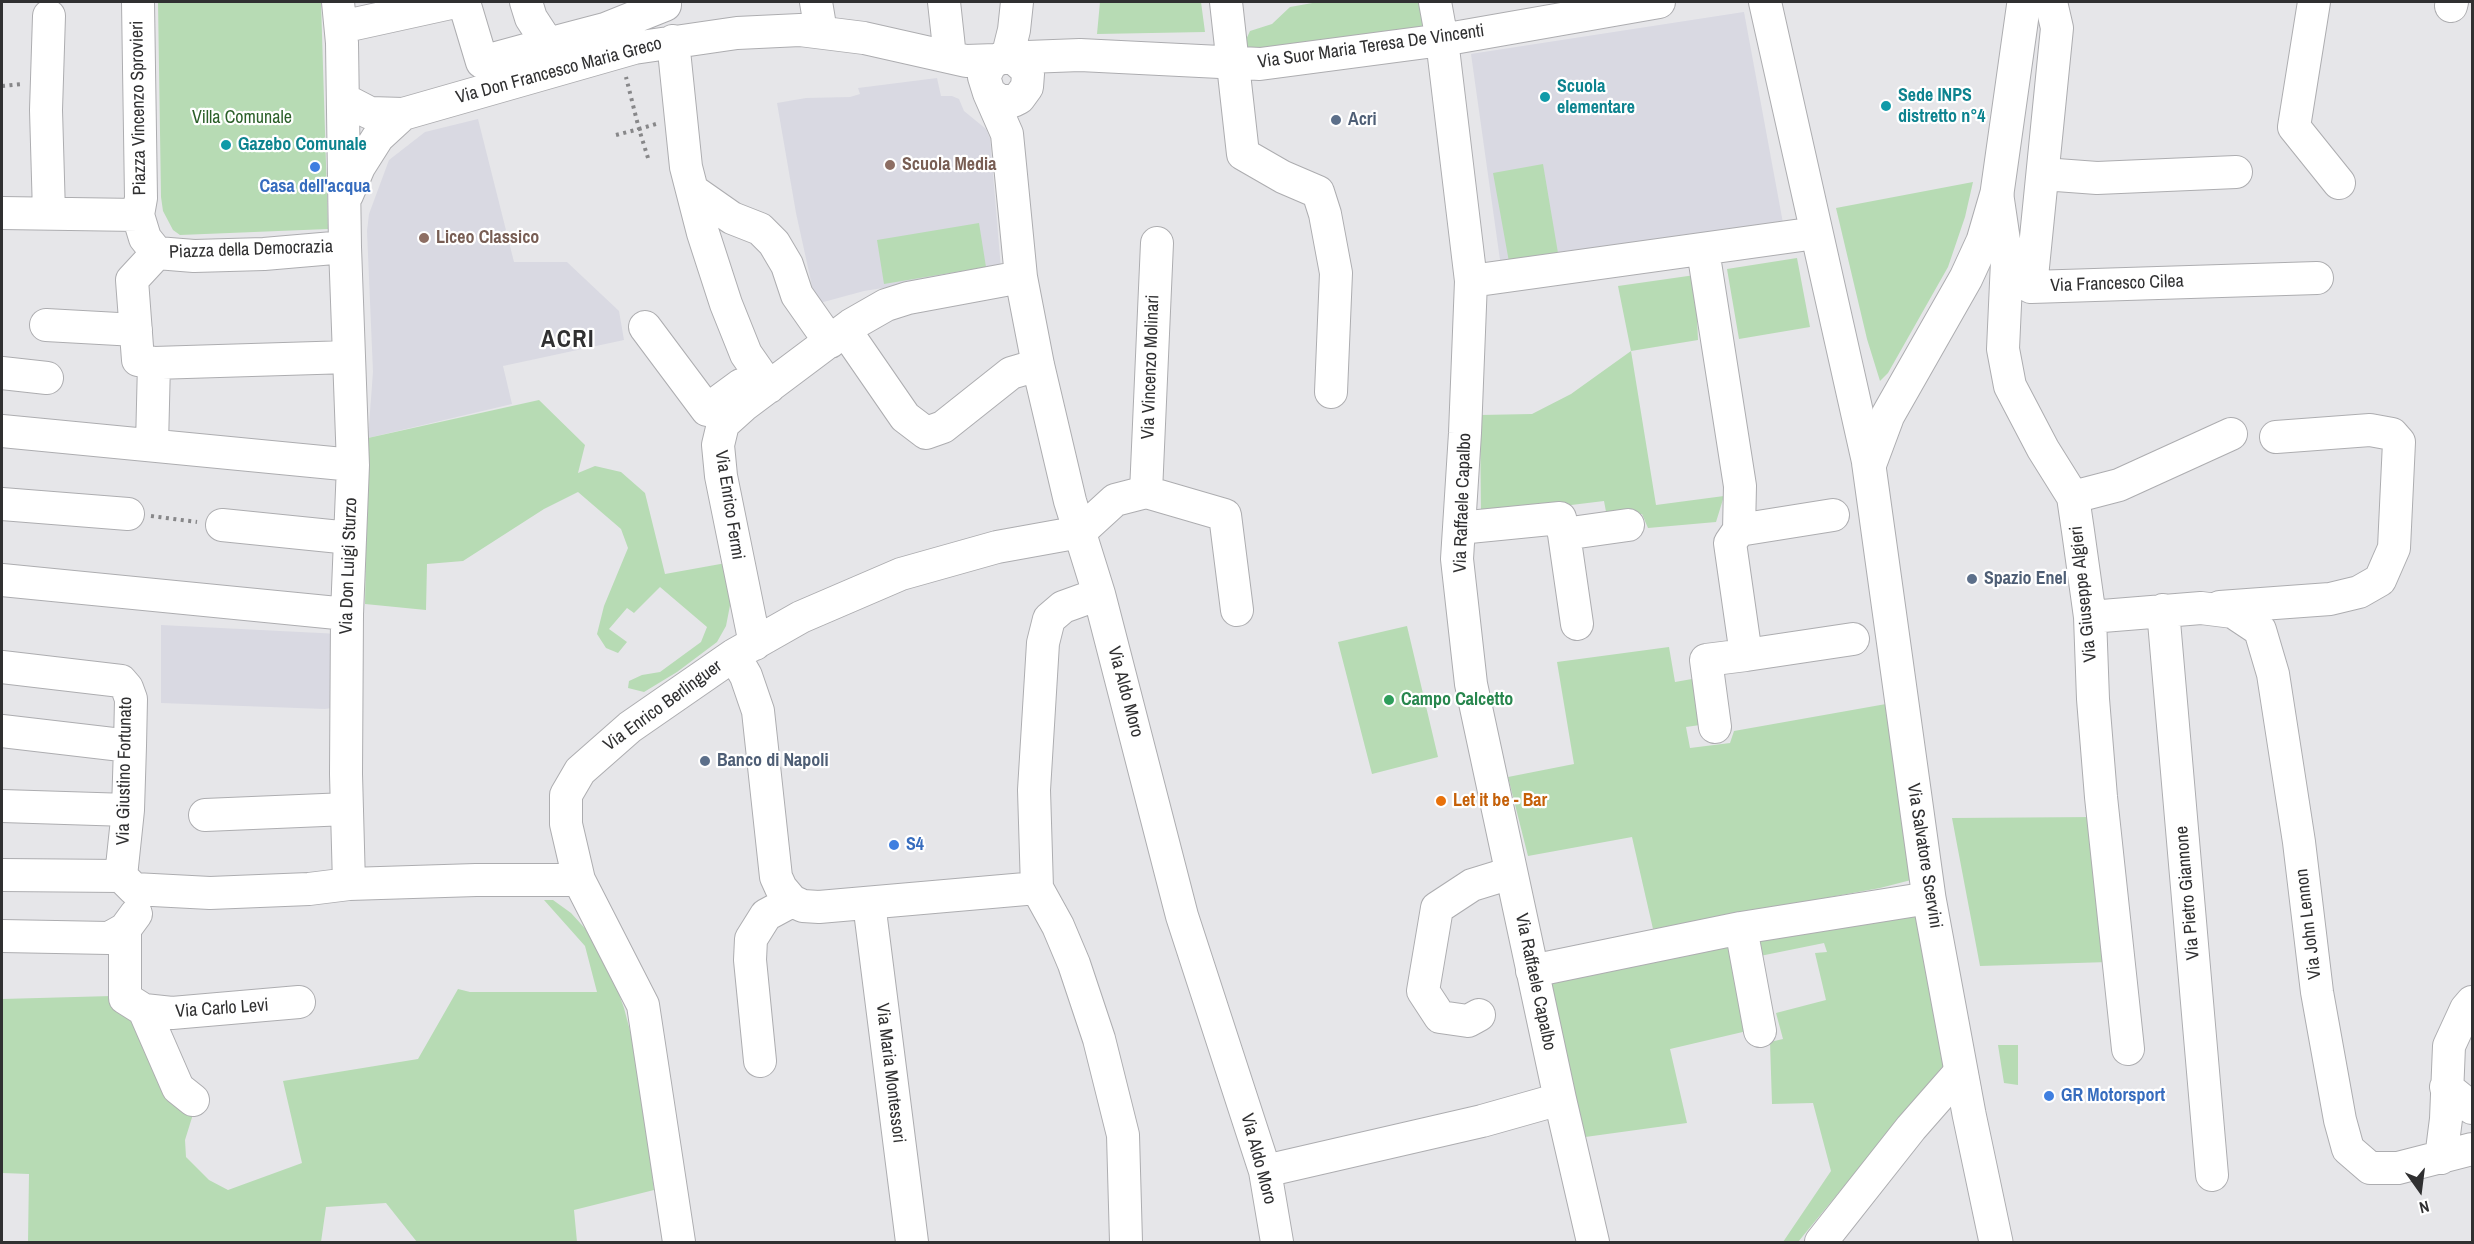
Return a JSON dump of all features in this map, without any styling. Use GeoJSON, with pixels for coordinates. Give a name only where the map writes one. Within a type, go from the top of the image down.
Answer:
{"type":"FeatureCollection","features":[{"type":"Feature","properties":{"kind":"main road"},"geometry":{"type":"LineString","coordinates":[[1869,466],[1888,415],[1966,278],[1983,241],[1997,193],[2024,2]]}},
{"type":"Feature","properties":{"kind":"main road","name":"Via Salvatore Scervini"},"geometry":{"type":"LineString","coordinates":[[1869,466],[1929,898],[1969,1114],[1996,1242]]}},
{"type":"Feature","properties":{"kind":"street","name":"Piazza Vincenzo Sprovieri"},"geometry":{"type":"LineString","coordinates":[[138,2],[141,198],[138,215]]}},
{"type":"Feature","properties":{"kind":"street"},"geometry":{"type":"LineString","coordinates":[[403,114],[370,113],[343,99],[339,14],[455,2]]}},
{"type":"Feature","properties":{"kind":"street"},"geometry":{"type":"LineString","coordinates":[[464,2],[482,62],[605,29],[666,3]]}},
{"type":"Feature","properties":{"kind":"street"},"geometry":{"type":"LineString","coordinates":[[526,2],[531,18],[548,44]]}},
{"type":"Feature","properties":{"kind":"street"},"geometry":{"type":"LineString","coordinates":[[816,2],[821,32]]}},
{"type":"Feature","properties":{"kind":"street","name":"Via Aldo Moro"},"geometry":{"type":"LineString","coordinates":[[944,2],[995,72],[1007,134],[1021,277],[1038,364],[1182,916],[1265,1171],[1277,1242]]}},
{"type":"Feature","properties":{"kind":"street"},"geometry":{"type":"LineString","coordinates":[[995,72],[1014,30],[1017,2]]}},
{"type":"Feature","properties":{"kind":"street"},"geometry":{"type":"LineString","coordinates":[[1226,2],[1243,154],[1283,177],[1318,192],[1326,214],[1336,273],[1331,392]]}},
{"type":"Feature","properties":{"kind":"street","name":"Via Raffaele Capalbo"},"geometry":{"type":"LineString","coordinates":[[1435,2],[1442,40],[1472,281],[1457,559],[1471,684],[1560,1100],[1593,1242]]}},
{"type":"Feature","properties":{"kind":"street","name":"Via Suor Maria Teresa De Vincenti"},"geometry":{"type":"LineString","coordinates":[[995,72],[1046,55],[1260,64],[1442,40],[1659,2]]}},
{"type":"Feature","properties":{"kind":"street"},"geometry":{"type":"LineString","coordinates":[[1765,2],[1869,466]]}},
{"type":"Feature","properties":{"kind":"street","name":"Via Francesco Cilea"},"geometry":{"type":"LineString","coordinates":[[2051,2],[2057,28],[2031,286],[2317,278]]}},
{"type":"Feature","properties":{"kind":"street"},"geometry":{"type":"LineString","coordinates":[[2314,2],[2294,127],[2339,183]]}},
{"type":"Feature","properties":{"kind":"street"},"geometry":{"type":"LineString","coordinates":[[629,58],[666,3]]}},
{"type":"Feature","properties":{"kind":"street"},"geometry":{"type":"LineString","coordinates":[[49,16],[46,110],[49,213]]}},
{"type":"Feature","properties":{"kind":"street","name":"Via Don Francesco Maria Greco"},"geometry":{"type":"LineString","coordinates":[[403,114],[629,58],[673,41],[736,33],[800,30],[864,38],[995,72]]}},
{"type":"Feature","properties":{"kind":"street"},"geometry":{"type":"LineString","coordinates":[[673,41],[686,167],[710,260],[746,354],[764,380]]}},
{"type":"Feature","properties":{"kind":"street","name":"Via Don Luigi Sturzo"},"geometry":{"type":"LineString","coordinates":[[343,99],[345,247],[353,465],[347,614],[349,884]]}},
{"type":"Feature","properties":{"kind":"street"},"geometry":{"type":"LineString","coordinates":[[345,199],[359,167],[378,137],[403,114]]}},
{"type":"Feature","properties":{"kind":"street"},"geometry":{"type":"LineString","coordinates":[[2043,174],[2097,178],[2235,172]]}},
{"type":"Feature","properties":{"kind":"street"},"geometry":{"type":"LineString","coordinates":[[692,190],[732,218],[760,230],[774,243],[787,265],[797,295],[837,336],[905,417],[926,433],[943,427],[1011,373],[1038,364]]}},
{"type":"Feature","properties":{"kind":"street","name":"Via Giuseppe Algieri"},"geometry":{"type":"LineString","coordinates":[[1997,193],[2007,261],[2003,349],[2010,386],[2043,448],[2073,497],[2090,617],[2093,699],[2101,797],[2128,1049]]}},
{"type":"Feature","properties":{"kind":"street"},"geometry":{"type":"LineString","coordinates":[[2,213],[138,215]]}},
{"type":"Feature","properties":{"kind":"street","name":"Piazza della Democrazia"},"geometry":{"type":"LineString","coordinates":[[138,215],[145,238],[157,253],[194,256],[345,247]]}},
{"type":"Feature","properties":{"kind":"street"},"geometry":{"type":"LineString","coordinates":[[1472,281],[1816,233]]}},
{"type":"Feature","properties":{"kind":"street","name":"Via Vincenzo Molinari"},"geometry":{"type":"LineString","coordinates":[[1146,492],[1156,243]]}},
{"type":"Feature","properties":{"kind":"street"},"geometry":{"type":"LineString","coordinates":[[1703,250],[1740,486],[1739,531],[1730,543],[1746,655]]}},
{"type":"Feature","properties":{"kind":"street"},"geometry":{"type":"LineString","coordinates":[[157,253],[132,280],[138,360],[154,363],[349,357]]}},
{"type":"Feature","properties":{"kind":"street"},"geometry":{"type":"LineString","coordinates":[[645,327],[707,410],[764,380],[886,305],[908,298],[1021,277]]}},
{"type":"Feature","properties":{"kind":"street"},"geometry":{"type":"LineString","coordinates":[[46,325],[136,330]]}},
{"type":"Feature","properties":{"kind":"street"},"geometry":{"type":"LineString","coordinates":[[152,445],[154,363]]}},
{"type":"Feature","properties":{"kind":"street"},"geometry":{"type":"LineString","coordinates":[[2,373],[47,378]]}},
{"type":"Feature","properties":{"kind":"street","name":"Via Enrico Fermi"},"geometry":{"type":"LineString","coordinates":[[764,380],[723,424],[718,445],[746,676],[758,711],[776,877],[781,888],[792,901]]}},
{"type":"Feature","properties":{"kind":"street","name":"Via John Lennon"},"geometry":{"type":"LineString","coordinates":[[2090,617],[2202,608],[2295,591],[2330,599],[2359,592],[2380,580],[2394,548],[2399,442],[2392,434],[2370,430],[2276,437]]}},
{"type":"Feature","properties":{"kind":"street"},"geometry":{"type":"LineString","coordinates":[[2,431],[353,465]]}},
{"type":"Feature","properties":{"kind":"street"},"geometry":{"type":"LineString","coordinates":[[2073,497],[2119,484],[2231,434]]}},
{"type":"Feature","properties":{"kind":"street"},"geometry":{"type":"LineString","coordinates":[[1080,532],[1115,500],[1146,492],[1225,515],[1237,610]]}},
{"type":"Feature","properties":{"kind":"street"},"geometry":{"type":"LineString","coordinates":[[2,504],[128,514]]}},
{"type":"Feature","properties":{"kind":"street"},"geometry":{"type":"LineString","coordinates":[[1739,531],[1833,515]]}},
{"type":"Feature","properties":{"kind":"street"},"geometry":{"type":"LineString","coordinates":[[1459,528],[1560,518],[1576,624]]}},
{"type":"Feature","properties":{"kind":"street"},"geometry":{"type":"LineString","coordinates":[[222,525],[350,538]]}},
{"type":"Feature","properties":{"kind":"street"},"geometry":{"type":"LineString","coordinates":[[1564,534],[1628,525]]}},
{"type":"Feature","properties":{"kind":"street","name":"Via Enrico Berlinguer"},"geometry":{"type":"LineString","coordinates":[[679,1242],[643,1005],[579,880],[566,824],[566,795],[580,771],[630,727],[744,649],[801,617],[901,574],[997,547],[1080,532]]}},
{"type":"Feature","properties":{"kind":"street"},"geometry":{"type":"LineString","coordinates":[[2,580],[347,614]]}},
{"type":"Feature","properties":{"kind":"street"},"geometry":{"type":"LineString","coordinates":[[1099,594],[1063,607],[1049,619],[1043,643],[1034,790],[1037,888],[1058,926],[1074,964],[1100,1039],[1123,1135],[1126,1242]]}},
{"type":"Feature","properties":{"kind":"street","name":"Via John Lennon"},"geometry":{"type":"LineString","coordinates":[[2202,608],[2233,612],[2260,630],[2273,674],[2299,842],[2317,993],[2340,1120],[2348,1149],[2370,1168],[2398,1168],[2472,1149]]}},
{"type":"Feature","properties":{"kind":"street","name":"Via Pietro Giannone"},"geometry":{"type":"LineString","coordinates":[[2163,610],[2212,1175]]}},
{"type":"Feature","properties":{"kind":"street"},"geometry":{"type":"LineString","coordinates":[[1715,727],[1706,660],[1852,639]]}},
{"type":"Feature","properties":{"kind":"street","name":"Via Giustino Fortunato"},"geometry":{"type":"LineString","coordinates":[[2,667],[121,681],[127,688],[131,699],[128,883]]}},
{"type":"Feature","properties":{"kind":"street"},"geometry":{"type":"LineString","coordinates":[[2,731],[130,746]]}},
{"type":"Feature","properties":{"kind":"street"},"geometry":{"type":"LineString","coordinates":[[2,806],[128,810]]}},
{"type":"Feature","properties":{"kind":"street"},"geometry":{"type":"LineString","coordinates":[[205,815],[347,809]]}},
{"type":"Feature","properties":{"kind":"street"},"geometry":{"type":"LineString","coordinates":[[1479,1015],[1468,1021],[1440,1017],[1423,991],[1437,908],[1472,885],[1512,873]]}},
{"type":"Feature","properties":{"kind":"street"},"geometry":{"type":"LineString","coordinates":[[2,875],[128,883],[210,893],[309,889],[349,884],[579,880]]}},
{"type":"Feature","properties":{"kind":"street","name":"Via Carlo Levi"},"geometry":{"type":"LineString","coordinates":[[128,883],[136,913],[125,929],[125,998],[144,1010],[172,1013],[299,1002]]}},
{"type":"Feature","properties":{"kind":"street"},"geometry":{"type":"LineString","coordinates":[[760,1061],[750,960],[751,939],[766,915],[792,901],[803,906],[819,907],[1037,888]]}},
{"type":"Feature","properties":{"kind":"street"},"geometry":{"type":"LineString","coordinates":[[1532,971],[1741,928],[1929,898]]}},
{"type":"Feature","properties":{"kind":"street","name":"Via Maria Montessori"},"geometry":{"type":"LineString","coordinates":[[868,903],[912,1242]]}},
{"type":"Feature","properties":{"kind":"street"},"geometry":{"type":"LineString","coordinates":[[1741,928],[1760,1031]]}},
{"type":"Feature","properties":{"kind":"street"},"geometry":{"type":"LineString","coordinates":[[2,936],[109,938],[125,929]]}},
{"type":"Feature","properties":{"kind":"street"},"geometry":{"type":"LineString","coordinates":[[2441,1158],[2446,1119],[2449,1046],[2466,1009],[2472,1002]]}},
{"type":"Feature","properties":{"kind":"street","name":"Via Carlo Levi"},"geometry":{"type":"LineString","coordinates":[[144,1010],[178,1088],[193,1100]]}},
{"type":"Feature","properties":{"kind":"street"},"geometry":{"type":"LineString","coordinates":[[1821,1242],[1911,1128],[1961,1071],[1969,1114]]}},
{"type":"Feature","properties":{"kind":"street"},"geometry":{"type":"LineString","coordinates":[[2446,1087],[2472,1108]]}},
{"type":"Feature","properties":{"kind":"street"},"geometry":{"type":"LineString","coordinates":[[1265,1171],[1482,1121],[1560,1100]]}},
{"type":"Feature","properties":{"kind":"path"},"geometry":{"type":"LineString","coordinates":[[629,58],[639,129],[648,158]]}},
{"type":"Feature","properties":{"kind":"path"},"geometry":{"type":"LineString","coordinates":[[616,135],[680,118]]}},
{"type":"Feature","properties":{"kind":"path"},"geometry":{"type":"LineString","coordinates":[[128,514],[222,525]]}},
{"type":"Feature","properties":{"kind":"shaded area"},"geometry":{"type":"Polygon","coordinates":[[[1744,12],[1783,223],[1501,267],[1471,54],[1744,12]]]}},
{"type":"Feature","properties":{"kind":"shaded area","name":"Scuola Media"},"geometry":{"type":"Polygon","coordinates":[[[937,78],[941,96],[952,96],[959,99],[964,111],[986,129],[990,138],[1001,269],[864,291],[816,304],[796,213],[777,103],[806,98],[850,97],[860,94],[858,88],[937,78]]]}},
{"type":"Feature","properties":{"kind":"shaded area"},"geometry":{"type":"Polygon","coordinates":[[[478,119],[514,262],[567,262],[619,311],[624,340],[503,366],[512,404],[368,438],[373,372],[367,231],[369,214],[389,160],[425,132],[478,119]]]}},
{"type":"Feature","properties":{"kind":"shaded area"},"geometry":{"type":"Polygon","coordinates":[[[161,625],[340,634],[339,707],[325,709],[161,703],[161,625]]]}},
{"type":"Feature","properties":{"kind":"green space","name":"Villa Comunale"},"geometry":{"type":"Polygon","coordinates":[[[158,2],[321,2],[328,229],[180,235],[173,230],[163,211],[161,197],[158,2]]]}},
{"type":"Feature","properties":{"kind":"green space"},"geometry":{"type":"Polygon","coordinates":[[[1100,2],[1201,2],[1205,32],[1097,34],[1100,2]]]}},
{"type":"Feature","properties":{"kind":"green space"},"geometry":{"type":"Polygon","coordinates":[[[1318,2],[1429,2],[1434,22],[1418,32],[1251,50],[1244,44],[1250,31],[1272,24],[1290,7],[1318,2]]]}},
{"type":"Feature","properties":{"kind":"green space"},"geometry":{"type":"Polygon","coordinates":[[[1543,164],[1558,253],[1509,262],[1493,173],[1543,164]]]}},
{"type":"Feature","properties":{"kind":"green space"},"geometry":{"type":"Polygon","coordinates":[[[1973,182],[1965,217],[1948,267],[1888,373],[1880,381],[1867,339],[1836,208],[1973,182]]]}},
{"type":"Feature","properties":{"kind":"green space"},"geometry":{"type":"Polygon","coordinates":[[[979,223],[986,267],[884,284],[877,240],[979,223]]]}},
{"type":"Feature","properties":{"kind":"green space"},"geometry":{"type":"Polygon","coordinates":[[[1797,258],[1810,327],[1739,339],[1727,269],[1797,258]]]}},
{"type":"Feature","properties":{"kind":"green space"},"geometry":{"type":"Polygon","coordinates":[[[1695,275],[1698,340],[1631,351],[1618,286],[1695,275]]]}},
{"type":"Feature","properties":{"kind":"green space"},"geometry":{"type":"Polygon","coordinates":[[[1631,351],[1656,505],[1724,496],[1716,522],[1648,528],[1642,514],[1607,517],[1604,501],[1481,516],[1480,415],[1532,414],[1571,394],[1631,351]]]}},
{"type":"Feature","properties":{"kind":"green space"},"geometry":{"type":"Polygon","coordinates":[[[539,400],[585,445],[578,473],[595,466],[621,472],[645,493],[665,574],[726,563],[732,595],[726,626],[717,642],[677,672],[644,692],[628,688],[629,681],[642,675],[660,672],[701,642],[707,627],[660,587],[634,613],[627,608],[609,629],[627,642],[618,653],[606,648],[597,634],[604,606],[628,548],[621,529],[578,492],[544,509],[463,561],[427,564],[426,610],[365,604],[368,438],[539,400]]]}},
{"type":"Feature","properties":{"kind":"green space","name":"Campo Calcetto"},"geometry":{"type":"Polygon","coordinates":[[[1407,626],[1438,757],[1372,774],[1338,642],[1407,626]]]}},
{"type":"Feature","properties":{"kind":"green space"},"geometry":{"type":"Polygon","coordinates":[[[1669,647],[1675,682],[1692,679],[1700,725],[1686,727],[1690,748],[1730,743],[1734,731],[1886,704],[1911,880],[1880,888],[1653,929],[1632,837],[1528,856],[1508,777],[1574,764],[1557,662],[1669,647]]]}},
{"type":"Feature","properties":{"kind":"green space"},"geometry":{"type":"Polygon","coordinates":[[[2096,817],[2109,962],[1980,966],[1952,818],[2096,817]]]}},
{"type":"Feature","properties":{"kind":"green space"},"geometry":{"type":"Polygon","coordinates":[[[544,900],[553,900],[571,913],[591,935],[606,958],[624,1008],[638,1061],[654,1190],[574,1210],[577,1242],[417,1242],[386,1203],[326,1207],[321,1242],[28,1242],[29,1174],[2,1173],[2,999],[112,996],[113,1010],[144,1010],[194,1111],[185,1140],[186,1157],[209,1180],[228,1190],[302,1163],[283,1081],[418,1059],[458,989],[470,992],[597,992],[585,946],[544,900]]]}},
{"type":"Feature","properties":{"kind":"green space"},"geometry":{"type":"Polygon","coordinates":[[[1917,910],[1947,1061],[1798,1242],[1783,1242],[1831,1171],[1813,1103],[1772,1104],[1770,1042],[1783,1039],[1776,1013],[1826,1000],[1815,953],[1827,952],[1824,943],[1760,956],[1756,939],[1917,910]]]}},
{"type":"Feature","properties":{"kind":"green space"},"geometry":{"type":"Polygon","coordinates":[[[1731,944],[1747,1031],[1670,1049],[1687,1123],[1578,1138],[1545,981],[1731,944]]]}},
{"type":"Feature","properties":{"kind":"green space"},"geometry":{"type":"Polygon","coordinates":[[[1998,1045],[2018,1045],[2018,1085],[2004,1083],[1998,1045]]]}},
{"type":"Feature","properties":{"kind":"place","name":"Scuola elementare"},"geometry":{"type":"Point","coordinates":[1545,97]}},
{"type":"Feature","properties":{"kind":"place","name":"Sede INPS distretto n°4"},"geometry":{"type":"Point","coordinates":[1886,106]}},
{"type":"Feature","properties":{"kind":"place","name":"Acri"},"geometry":{"type":"Point","coordinates":[1336,120]}},
{"type":"Feature","properties":{"kind":"place","name":"Gazebo Comunale"},"geometry":{"type":"Point","coordinates":[226,145]}},
{"type":"Feature","properties":{"kind":"place","name":"Scuola Media"},"geometry":{"type":"Point","coordinates":[890,165]}},
{"type":"Feature","properties":{"kind":"place","name":"Casa dell'acqua"},"geometry":{"type":"Point","coordinates":[315,167]}},
{"type":"Feature","properties":{"kind":"place","name":"Liceo Classico"},"geometry":{"type":"Point","coordinates":[424,238]}},
{"type":"Feature","properties":{"kind":"place","name":"Spazio Enel"},"geometry":{"type":"Point","coordinates":[1972,579]}},
{"type":"Feature","properties":{"kind":"place","name":"Campo Calcetto"},"geometry":{"type":"Point","coordinates":[1389,700]}},
{"type":"Feature","properties":{"kind":"place","name":"Banco di Napoli"},"geometry":{"type":"Point","coordinates":[705,761]}},
{"type":"Feature","properties":{"kind":"place","name":"Let it be - Bar"},"geometry":{"type":"Point","coordinates":[1441,801]}},
{"type":"Feature","properties":{"kind":"place","name":"S4"},"geometry":{"type":"Point","coordinates":[894,845]}},
{"type":"Feature","properties":{"kind":"place","name":"GR Motorsport"},"geometry":{"type":"Point","coordinates":[2049,1096]}},
{"type":"Feature","properties":{"kind":"district","name":"ACRI"},"geometry":{"type":"Point","coordinates":[568,341]}}]}
